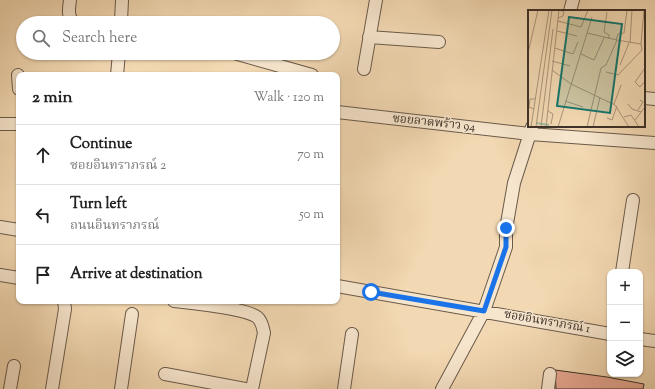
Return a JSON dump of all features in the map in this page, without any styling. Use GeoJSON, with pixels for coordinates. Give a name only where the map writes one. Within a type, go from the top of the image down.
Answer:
{"type":"FeatureCollection","features":[{"type":"Feature","properties":{"kind":"street"},"geometry":{"type":"LineString","coordinates":[[70,0],[70,16]]}},
{"type":"Feature","properties":{"kind":"street"},"geometry":{"type":"LineString","coordinates":[[122,0],[123,16]]}},
{"type":"Feature","properties":{"kind":"street"},"geometry":{"type":"LineString","coordinates":[[364,69],[376,0]]}},
{"type":"Feature","properties":{"kind":"street"},"geometry":{"type":"LineString","coordinates":[[570,10],[573,0]]}},
{"type":"Feature","properties":{"kind":"street"},"geometry":{"type":"LineString","coordinates":[[369,37],[439,42]]}},
{"type":"Feature","properties":{"kind":"street"},"geometry":{"type":"LineString","coordinates":[[117,72],[118,60]]}},
{"type":"Feature","properties":{"kind":"street"},"geometry":{"type":"LineString","coordinates":[[259,60],[301,72]]}},
{"type":"Feature","properties":{"kind":"street","name":"ซอยลาดพร้าว 94"},"geometry":{"type":"LineString","coordinates":[[340,112],[655,143]]}},
{"type":"Feature","properties":{"kind":"street"},"geometry":{"type":"LineString","coordinates":[[0,124],[16,124]]}},
{"type":"Feature","properties":{"kind":"street"},"geometry":{"type":"LineString","coordinates":[[442,389],[484,311],[506,247],[506,228],[514,183],[532,130]]}},
{"type":"Feature","properties":{"kind":"street"},"geometry":{"type":"LineString","coordinates":[[622,269],[633,200]]}},
{"type":"Feature","properties":{"kind":"street"},"geometry":{"type":"LineString","coordinates":[[0,227],[16,230]]}},
{"type":"Feature","properties":{"kind":"street"},"geometry":{"type":"LineString","coordinates":[[0,275],[16,278]]}},
{"type":"Feature","properties":{"kind":"street","name":"ซอยอินทราภรณ์ 1"},"geometry":{"type":"LineString","coordinates":[[340,287],[607,333]]}},
{"type":"Feature","properties":{"kind":"street"},"geometry":{"type":"LineString","coordinates":[[52,389],[65,309],[64,304]]}},
{"type":"Feature","properties":{"kind":"street"},"geometry":{"type":"LineString","coordinates":[[196,304],[239,310],[257,317],[263,325],[264,334],[252,389]]}},
{"type":"Feature","properties":{"kind":"street"},"geometry":{"type":"LineString","coordinates":[[121,389],[132,314]]}},
{"type":"Feature","properties":{"kind":"street"},"geometry":{"type":"LineString","coordinates":[[344,389],[352,334]]}},
{"type":"Feature","properties":{"kind":"street"},"geometry":{"type":"LineString","coordinates":[[643,339],[655,341]]}},
{"type":"Feature","properties":{"kind":"street"},"geometry":{"type":"LineString","coordinates":[[10,389],[14,366]]}},
{"type":"Feature","properties":{"kind":"street"},"geometry":{"type":"LineString","coordinates":[[165,374],[245,389]]}},
{"type":"Feature","properties":{"kind":"street"},"geometry":{"type":"LineString","coordinates":[[548,389],[550,374]]}},
{"type":"Feature","properties":{"kind":"building"},"geometry":{"type":"Polygon","coordinates":[[[555,370],[644,384],[643,389],[556,389],[555,370]]]}},
{"type":"Feature","properties":{"kind":"route"},"geometry":{"type":"LineString","coordinates":[[371,292],[484,311],[506,247],[506,228]]}}]}
